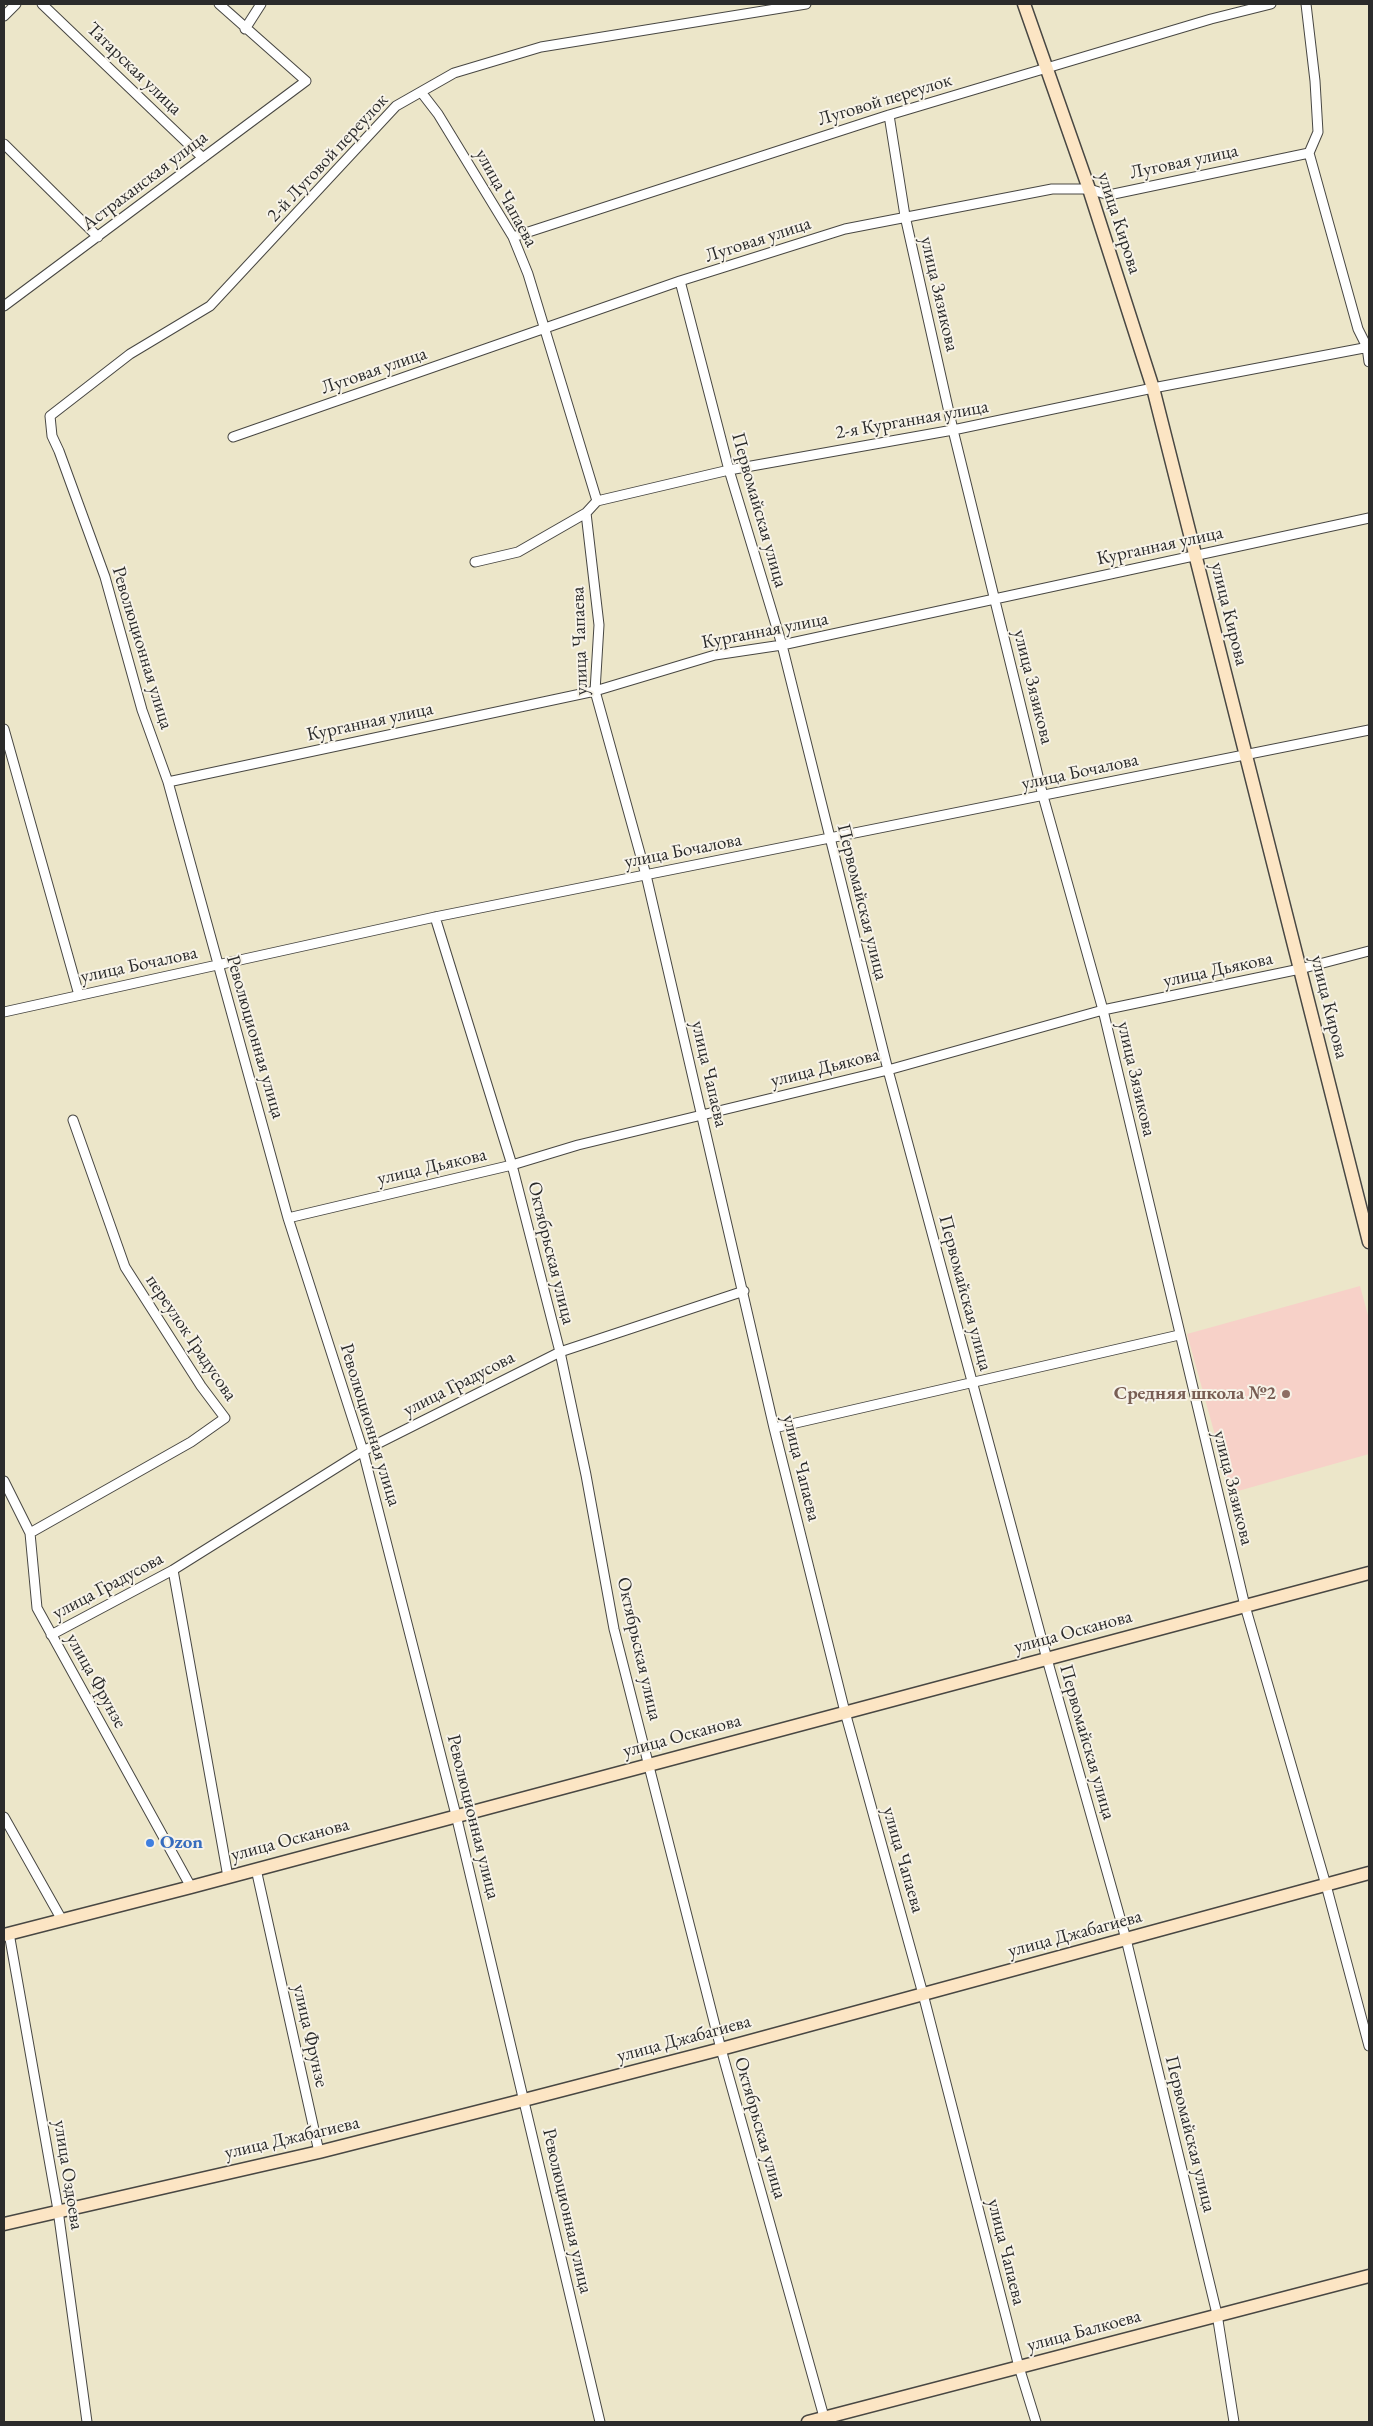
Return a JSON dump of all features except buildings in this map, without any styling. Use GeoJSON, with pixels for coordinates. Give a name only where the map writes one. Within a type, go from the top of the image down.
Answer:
{"type":"FeatureCollection","features":[{"type":"Feature","properties":{"kind":"main road","name":"улица Кирова"},"geometry":{"type":"LineString","coordinates":[[1024,4],[1089,189],[1152,388],[1369,1242]]}},
{"type":"Feature","properties":{"kind":"main road","name":"улица Осканова"},"geometry":{"type":"LineString","coordinates":[[6,1934],[191,1887],[1369,1573]]}},
{"type":"Feature","properties":{"kind":"main road","name":"улица Джабагиева"},"geometry":{"type":"LineString","coordinates":[[4,2224],[58,2210],[319,2152],[524,2100],[721,2049],[1369,1873]]}},
{"type":"Feature","properties":{"kind":"main road","name":"улица Балкоева"},"geometry":{"type":"LineString","coordinates":[[808,2422],[824,2416],[1369,2276]]}},
{"type":"Feature","properties":{"kind":"street"},"geometry":{"type":"LineString","coordinates":[[4,16],[16,4]]}},
{"type":"Feature","properties":{"kind":"street","name":"Татарская улица"},"geometry":{"type":"LineString","coordinates":[[42,4],[203,158]]}},
{"type":"Feature","properties":{"kind":"street"},"geometry":{"type":"LineString","coordinates":[[219,4],[245,29],[261,4]]}},
{"type":"Feature","properties":{"kind":"street","name":"2-й Луговой переулок"},"geometry":{"type":"LineString","coordinates":[[59,451],[52,436],[50,416],[130,354],[210,306],[396,106],[454,74],[541,47],[806,4]]}},
{"type":"Feature","properties":{"kind":"street","name":"Луговой переулок"},"geometry":{"type":"LineString","coordinates":[[513,237],[889,115],[1211,18],[1271,4]]}},
{"type":"Feature","properties":{"kind":"street"},"geometry":{"type":"LineString","coordinates":[[1306,4],[1315,81],[1318,132],[1309,153],[1358,329],[1368,347],[1369,362]]}},
{"type":"Feature","properties":{"kind":"street","name":"Астраханская улица"},"geometry":{"type":"LineString","coordinates":[[4,306],[306,81],[245,29]]}},
{"type":"Feature","properties":{"kind":"street","name":"улица Чапаева"},"geometry":{"type":"LineString","coordinates":[[421,92],[438,114],[513,237],[528,274],[597,501]]}},
{"type":"Feature","properties":{"kind":"street","name":"улица Зязикова"},"geometry":{"type":"LineString","coordinates":[[889,115],[905,216],[953,430],[1043,796],[1103,1010],[1245,1606],[1326,1885],[1369,2046]]}},
{"type":"Feature","properties":{"kind":"street"},"geometry":{"type":"LineString","coordinates":[[4,144],[98,237]]}},
{"type":"Feature","properties":{"kind":"street","name":"Луговая улица"},"geometry":{"type":"LineString","coordinates":[[233,437],[680,281],[845,229],[1052,189],[1089,189],[1108,194],[1309,153]]}},
{"type":"Feature","properties":{"kind":"street","name":"Первомайская улица"},"geometry":{"type":"LineString","coordinates":[[680,281],[729,470],[782,645],[888,1070],[971,1381],[1126,1939],[1217,2314],[1234,2422]]}},
{"type":"Feature","properties":{"kind":"street","name":"2-я Курганная улица"},"geometry":{"type":"LineString","coordinates":[[597,501],[729,470],[953,430],[1152,388],[1368,347]]}},
{"type":"Feature","properties":{"kind":"street","name":"Революционная улица"},"geometry":{"type":"LineString","coordinates":[[59,451],[105,577],[142,710],[168,782],[288,1218],[363,1451],[456,1815],[600,2422]]}},
{"type":"Feature","properties":{"kind":"street"},"geometry":{"type":"LineString","coordinates":[[476,562],[518,552],[586,514],[597,501]]}},
{"type":"Feature","properties":{"kind":"street","name":"улица Чапаева"},"geometry":{"type":"LineString","coordinates":[[586,514],[600,625],[595,691],[646,875],[744,1291],[774,1428],[845,1712],[923,1994],[1019,2367],[1036,2422]]}},
{"type":"Feature","properties":{"kind":"street","name":"Курганная улица"},"geometry":{"type":"LineString","coordinates":[[168,782],[595,691],[715,655],[782,645],[1369,518]]}},
{"type":"Feature","properties":{"kind":"street"},"geometry":{"type":"LineString","coordinates":[[4,729],[79,995]]}},
{"type":"Feature","properties":{"kind":"street","name":"улица Бочалова"},"geometry":{"type":"LineString","coordinates":[[4,1012],[435,917],[1369,730]]}},
{"type":"Feature","properties":{"kind":"street","name":"Октябрьская улица"},"geometry":{"type":"LineString","coordinates":[[435,917],[512,1165],[560,1352],[586,1475],[614,1629],[650,1764],[721,2049],[824,2416]]}},
{"type":"Feature","properties":{"kind":"street","name":"улица Дьякова"},"geometry":{"type":"LineString","coordinates":[[288,1218],[512,1165],[578,1145],[888,1070],[1103,1010],[1300,969],[1369,950]]}},
{"type":"Feature","properties":{"kind":"street","name":"переулок Градусова"},"geometry":{"type":"LineString","coordinates":[[30,1533],[191,1442],[225,1418],[201,1386],[125,1267],[73,1120]]}},
{"type":"Feature","properties":{"kind":"street","name":"улица Градусова"},"geometry":{"type":"LineString","coordinates":[[52,1635],[173,1570],[363,1451],[560,1352],[744,1291]]}},
{"type":"Feature","properties":{"kind":"street"},"geometry":{"type":"LineString","coordinates":[[774,1428],[971,1381],[1179,1335]]}},
{"type":"Feature","properties":{"kind":"street","name":"улица Фрунзе"},"geometry":{"type":"LineString","coordinates":[[4,1481],[30,1533],[37,1608],[191,1887]]}},
{"type":"Feature","properties":{"kind":"street"},"geometry":{"type":"LineString","coordinates":[[173,1570],[228,1877]]}},
{"type":"Feature","properties":{"kind":"street"},"geometry":{"type":"LineString","coordinates":[[4,1817],[62,1920]]}},
{"type":"Feature","properties":{"kind":"street","name":"улица Фрунзе"},"geometry":{"type":"LineString","coordinates":[[256,1869],[319,2152]]}},
{"type":"Feature","properties":{"kind":"street","name":"улица Оздоева"},"geometry":{"type":"LineString","coordinates":[[6,1934],[58,2210],[87,2422]]}},
{"type":"Feature","properties":{"kind":"shaded area","name":"Средняя школа №2"},"geometry":{"type":"Polygon","coordinates":[[[1360,1286],[1369,1319],[1369,1454],[1231,1493],[1187,1334],[1360,1286]]]}},
{"type":"Feature","properties":{"kind":"place","name":"Средняя школа №2"},"geometry":{"type":"Point","coordinates":[1286,1394]}},
{"type":"Feature","properties":{"kind":"place","name":"Ozon"},"geometry":{"type":"Point","coordinates":[150,1843]}}]}
